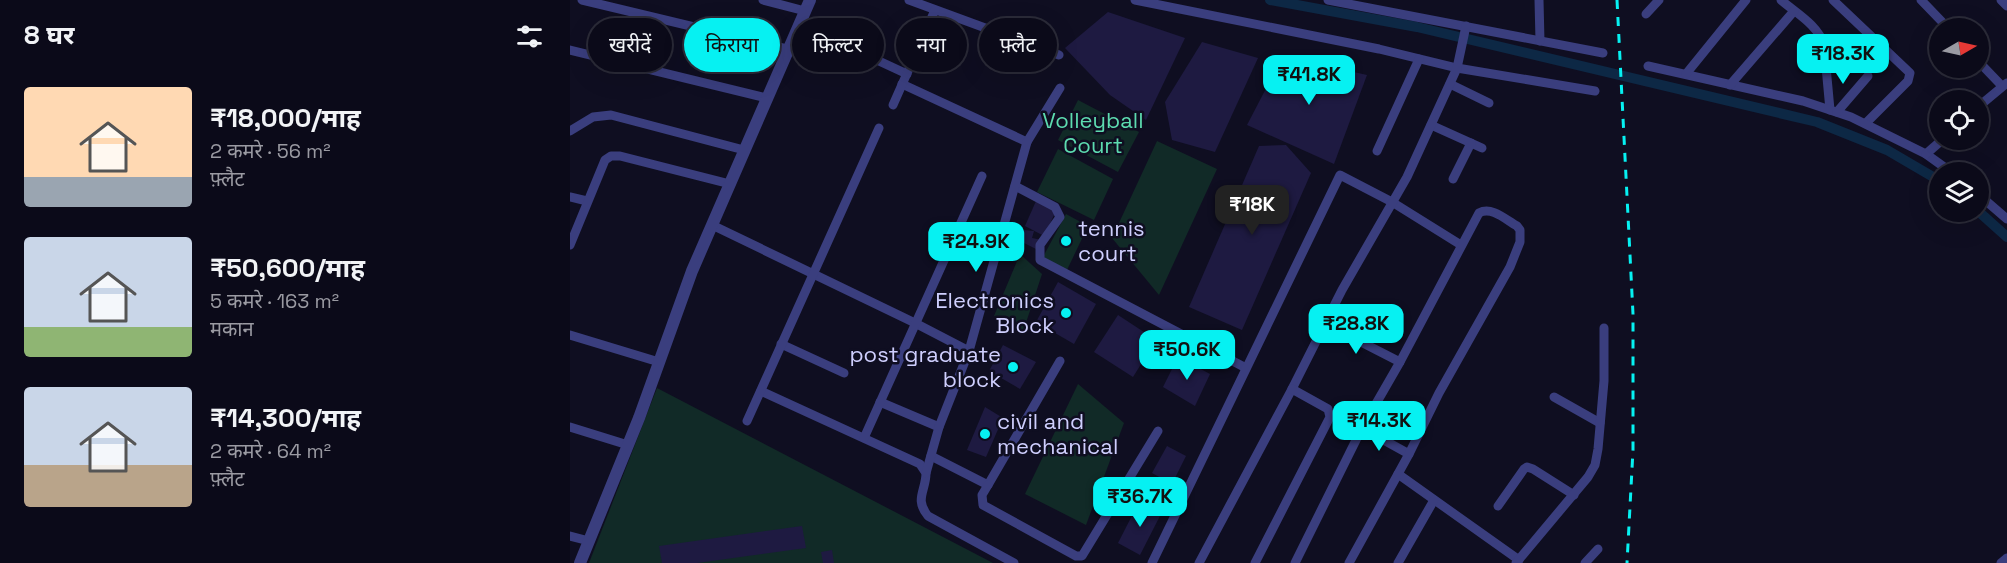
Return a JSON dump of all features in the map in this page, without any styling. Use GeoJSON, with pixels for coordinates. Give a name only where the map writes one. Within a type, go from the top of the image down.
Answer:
{"type":"FeatureCollection","features":[{"type":"Feature","properties":{"kind":"street"},"geometry":{"type":"LineString","coordinates":[[582,0],[788,49]]}},
{"type":"Feature","properties":{"kind":"street"},"geometry":{"type":"LineString","coordinates":[[580,563],[628,445],[692,270],[807,5],[763,0]]}},
{"type":"Feature","properties":{"kind":"street"},"geometry":{"type":"LineString","coordinates":[[909,0],[1059,55]]}},
{"type":"Feature","properties":{"kind":"street"},"geometry":{"type":"LineString","coordinates":[[1135,0],[1457,68],[1595,91]]}},
{"type":"Feature","properties":{"kind":"street"},"geometry":{"type":"LineString","coordinates":[[1328,0],[1465,31],[1540,41],[1603,53]]}},
{"type":"Feature","properties":{"kind":"street"},"geometry":{"type":"LineString","coordinates":[[1539,0],[1540,41]]}},
{"type":"Feature","properties":{"kind":"street"},"geometry":{"type":"LineString","coordinates":[[1646,14],[1659,0]]}},
{"type":"Feature","properties":{"kind":"street"},"geometry":{"type":"LineString","coordinates":[[1686,74],[1746,0]]}},
{"type":"Feature","properties":{"kind":"street"},"geometry":{"type":"LineString","coordinates":[[1781,0],[1822,36],[1834,111]]}},
{"type":"Feature","properties":{"kind":"street"},"geometry":{"type":"LineString","coordinates":[[1833,0],[1910,73],[1908,81],[1866,123]]}},
{"type":"Feature","properties":{"kind":"street"},"geometry":{"type":"LineString","coordinates":[[1921,0],[1938,18]]}},
{"type":"Feature","properties":{"kind":"street"},"geometry":{"type":"LineString","coordinates":[[2001,0],[2007,6]]}},
{"type":"Feature","properties":{"kind":"street"},"geometry":{"type":"LineString","coordinates":[[893,105],[935,10]]}},
{"type":"Feature","properties":{"kind":"street"},"geometry":{"type":"LineString","coordinates":[[1730,85],[1794,11]]}},
{"type":"Feature","properties":{"kind":"street"},"geometry":{"type":"LineString","coordinates":[[1199,563],[1292,390],[1324,323],[1407,177],[1457,68],[1465,31]]}},
{"type":"Feature","properties":{"kind":"street"},"geometry":{"type":"LineString","coordinates":[[570,50],[767,98]]}},
{"type":"Feature","properties":{"kind":"street"},"geometry":{"type":"LineString","coordinates":[[1377,151],[1419,59]]}},
{"type":"Feature","properties":{"kind":"street"},"geometry":{"type":"LineString","coordinates":[[884,63],[907,74]]}},
{"type":"Feature","properties":{"kind":"street"},"geometry":{"type":"LineString","coordinates":[[1648,66],[1803,101],[1834,111],[1866,123],[1938,162]]}},
{"type":"Feature","properties":{"kind":"street"},"geometry":{"type":"LineString","coordinates":[[1989,70],[2005,84],[1989,98]]}},
{"type":"Feature","properties":{"kind":"street"},"geometry":{"type":"LineString","coordinates":[[1834,111],[1868,76]]}},
{"type":"Feature","properties":{"kind":"street"},"geometry":{"type":"LineString","coordinates":[[902,84],[1027,142]]}},
{"type":"Feature","properties":{"kind":"street"},"geometry":{"type":"LineString","coordinates":[[1450,84],[1489,103]]}},
{"type":"Feature","properties":{"kind":"street"},"geometry":{"type":"LineString","coordinates":[[1014,563],[928,516],[922,508],[920,499],[939,427],[969,351],[1027,142],[1060,88]]}},
{"type":"Feature","properties":{"kind":"street"},"geometry":{"type":"LineString","coordinates":[[570,131],[592,117],[611,115],[744,150]]}},
{"type":"Feature","properties":{"kind":"street"},"geometry":{"type":"LineString","coordinates":[[1431,125],[1482,148]]}},
{"type":"Feature","properties":{"kind":"street"},"geometry":{"type":"LineString","coordinates":[[747,421],[879,128]]}},
{"type":"Feature","properties":{"kind":"street"},"geometry":{"type":"LineString","coordinates":[[1453,179],[1471,143]]}},
{"type":"Feature","properties":{"kind":"street"},"geometry":{"type":"LineString","coordinates":[[1926,154],[1931,150]]}},
{"type":"Feature","properties":{"kind":"street"},"geometry":{"type":"LineString","coordinates":[[570,244],[605,160],[611,156],[620,156],[730,184]]}},
{"type":"Feature","properties":{"kind":"street"},"geometry":{"type":"LineString","coordinates":[[1152,563],[1340,175],[1392,202],[1461,245]]}},
{"type":"Feature","properties":{"kind":"street"},"geometry":{"type":"LineString","coordinates":[[864,438],[982,176]]}},
{"type":"Feature","properties":{"kind":"street"},"geometry":{"type":"LineString","coordinates":[[1015,186],[1055,207],[1060,218],[1040,246],[1040,260],[1246,368]]}},
{"type":"Feature","properties":{"kind":"street"},"geometry":{"type":"LineString","coordinates":[[570,197],[587,201]]}},
{"type":"Feature","properties":{"kind":"street"},"geometry":{"type":"LineString","coordinates":[[1989,203],[2007,219]]}},
{"type":"Feature","properties":{"kind":"street"},"geometry":{"type":"LineString","coordinates":[[1295,563],[1362,428],[1400,363],[1461,245],[1482,211],[1492,211],[1520,230],[1520,242],[1510,267],[1439,393],[1409,454],[1349,563]]}},
{"type":"Feature","properties":{"kind":"street"},"geometry":{"type":"LineString","coordinates":[[712,225],[969,351]]}},
{"type":"Feature","properties":{"kind":"street"},"geometry":{"type":"LineString","coordinates":[[1324,323],[1400,363]]}},
{"type":"Feature","properties":{"kind":"street"},"geometry":{"type":"LineString","coordinates":[[1398,474],[1517,561],[1574,495],[1595,465],[1599,449],[1604,381],[1604,328]]}},
{"type":"Feature","properties":{"kind":"street"},"geometry":{"type":"LineString","coordinates":[[570,335],[659,362]]}},
{"type":"Feature","properties":{"kind":"street"},"geometry":{"type":"LineString","coordinates":[[781,344],[844,372]]}},
{"type":"Feature","properties":{"kind":"street"},"geometry":{"type":"LineString","coordinates":[[1060,361],[982,495],[983,505],[1076,556],[1082,556],[1158,431]]}},
{"type":"Feature","properties":{"kind":"street"},"geometry":{"type":"LineString","coordinates":[[1255,563],[1330,417],[1328,409],[1292,390]]}},
{"type":"Feature","properties":{"kind":"street"},"geometry":{"type":"LineString","coordinates":[[761,391],[920,465],[926,473]]}},
{"type":"Feature","properties":{"kind":"street"},"geometry":{"type":"LineString","coordinates":[[1554,396],[1600,423]]}},
{"type":"Feature","properties":{"kind":"street"},"geometry":{"type":"LineString","coordinates":[[880,402],[939,427]]}},
{"type":"Feature","properties":{"kind":"street"},"geometry":{"type":"LineString","coordinates":[[570,427],[628,445]]}},
{"type":"Feature","properties":{"kind":"street"},"geometry":{"type":"LineString","coordinates":[[1362,428],[1409,454]]}},
{"type":"Feature","properties":{"kind":"street"},"geometry":{"type":"LineString","coordinates":[[931,456],[988,485]]}},
{"type":"Feature","properties":{"kind":"street"},"geometry":{"type":"LineString","coordinates":[[1498,506],[1527,467],[1574,495]]}},
{"type":"Feature","properties":{"kind":"street"},"geometry":{"type":"LineString","coordinates":[[1398,563],[1434,500]]}},
{"type":"Feature","properties":{"kind":"street"},"geometry":{"type":"LineString","coordinates":[[570,536],[589,541]]}},
{"type":"Feature","properties":{"kind":"street"},"geometry":{"type":"LineString","coordinates":[[1585,563],[1598,549]]}},
{"type":"Feature","properties":{"kind":"street"},"geometry":{"type":"LineString","coordinates":[[2001,563],[2007,558]]}},
{"type":"Feature","properties":{"kind":"green space","name":"Volleyball Court"},"geometry":{"type":"Polygon","coordinates":[[[1078,100],[1139,132],[1118,172],[1058,140],[1078,100]]]}},
{"type":"Feature","properties":{"kind":"green space"},"geometry":{"type":"Polygon","coordinates":[[[1157,141],[1217,169],[1159,295],[1112,238],[1157,141]]]}},
{"type":"Feature","properties":{"kind":"green space"},"geometry":{"type":"Polygon","coordinates":[[[1058,149],[1113,179],[1094,220],[1037,192],[1058,149]]]}},
{"type":"Feature","properties":{"kind":"green space","name":"tennis court"},"geometry":{"type":"Polygon","coordinates":[[[1066,214],[1088,226],[1067,270],[1043,257],[1066,214]]]}},
{"type":"Feature","properties":{"kind":"green space"},"geometry":{"type":"Polygon","coordinates":[[[1020,254],[1042,274],[1023,332],[994,316],[1020,254]]]}},
{"type":"Feature","properties":{"kind":"green space"},"geometry":{"type":"Polygon","coordinates":[[[1078,384],[1124,423],[1086,525],[1025,494],[1078,384]]]}},
{"type":"Feature","properties":{"kind":"green space"},"geometry":{"type":"Polygon","coordinates":[[[657,388],[993,563],[589,563],[657,388]]]}},
{"type":"Feature","properties":{"kind":"building"},"geometry":{"type":"Polygon","coordinates":[[[1108,12],[1185,38],[1146,120],[1110,95],[1065,48],[1108,12]]]}},
{"type":"Feature","properties":{"kind":"building"},"geometry":{"type":"Polygon","coordinates":[[[1202,42],[1258,58],[1215,152],[1172,140],[1165,102],[1202,42]]]}},
{"type":"Feature","properties":{"kind":"building"},"geometry":{"type":"Polygon","coordinates":[[[1283,56],[1367,75],[1334,164],[1247,125],[1283,56]]]}},
{"type":"Feature","properties":{"kind":"building"},"geometry":{"type":"Polygon","coordinates":[[[1286,145],[1311,173],[1242,330],[1189,307],[1259,146],[1286,145]]]}},
{"type":"Feature","properties":{"kind":"building"},"geometry":{"type":"Polygon","coordinates":[[[1036,201],[1056,211],[1044,236],[1025,226],[1036,201]]]}},
{"type":"Feature","properties":{"kind":"building"},"geometry":{"type":"Polygon","coordinates":[[[1023,230],[1034,231],[1032,238],[1042,240],[1038,250],[1020,241],[1023,230]]]}},
{"type":"Feature","properties":{"kind":"building","name":"Electronics Block"},"geometry":{"type":"Polygon","coordinates":[[[1058,282],[1096,304],[1074,344],[1036,322],[1058,282]]]}},
{"type":"Feature","properties":{"kind":"building"},"geometry":{"type":"Polygon","coordinates":[[[1118,315],[1156,340],[1133,377],[1094,352],[1118,315]]]}},
{"type":"Feature","properties":{"kind":"building","name":"post graduate block"},"geometry":{"type":"Polygon","coordinates":[[[1003,345],[1036,362],[1020,389],[989,371],[1003,345]]]}},
{"type":"Feature","properties":{"kind":"building"},"geometry":{"type":"Polygon","coordinates":[[[1178,357],[1210,374],[1195,406],[1163,387],[1178,357]]]}},
{"type":"Feature","properties":{"kind":"building","name":"civil and mechanical"},"geometry":{"type":"Polygon","coordinates":[[[985,407],[1003,418],[986,457],[967,450],[985,407]]]}},
{"type":"Feature","properties":{"kind":"building"},"geometry":{"type":"Polygon","coordinates":[[[1167,446],[1186,456],[1172,484],[1152,473],[1167,446]]]}},
{"type":"Feature","properties":{"kind":"building"},"geometry":{"type":"Polygon","coordinates":[[[1140,500],[1162,512],[1140,555],[1118,543],[1140,500]]]}},
{"type":"Feature","properties":{"kind":"building"},"geometry":{"type":"Polygon","coordinates":[[[802,526],[806,548],[697,563],[662,563],[659,546],[802,526]]]}},
{"type":"Feature","properties":{"kind":"building"},"geometry":{"type":"Polygon","coordinates":[[[832,550],[834,563],[823,563],[821,552],[832,550]]]}},
{"type":"Feature","properties":{"kind":"waterway"},"geometry":{"type":"LineString","coordinates":[[1270,0],[1417,27],[1817,122],[1887,150],[1929,175]]}},
{"type":"Feature","properties":{"kind":"waterway"},"geometry":{"type":"LineString","coordinates":[[1989,221],[2007,237]]}},
{"type":"Feature","properties":{"kind":"railway"},"geometry":{"type":"LineString","coordinates":[[1617,0],[1633,314],[1633,450],[1627,563]]}},
{"type":"Feature","properties":{"kind":"place","name":"tennis court"},"geometry":{"type":"Point","coordinates":[1066,241]}},
{"type":"Feature","properties":{"kind":"place","name":"Electronics Block"},"geometry":{"type":"Point","coordinates":[1066,313]}},
{"type":"Feature","properties":{"kind":"place","name":"post graduate block"},"geometry":{"type":"Point","coordinates":[1013,367]}},
{"type":"Feature","properties":{"kind":"place","name":"civil and mechanical"},"geometry":{"type":"Point","coordinates":[985,434]}}]}
